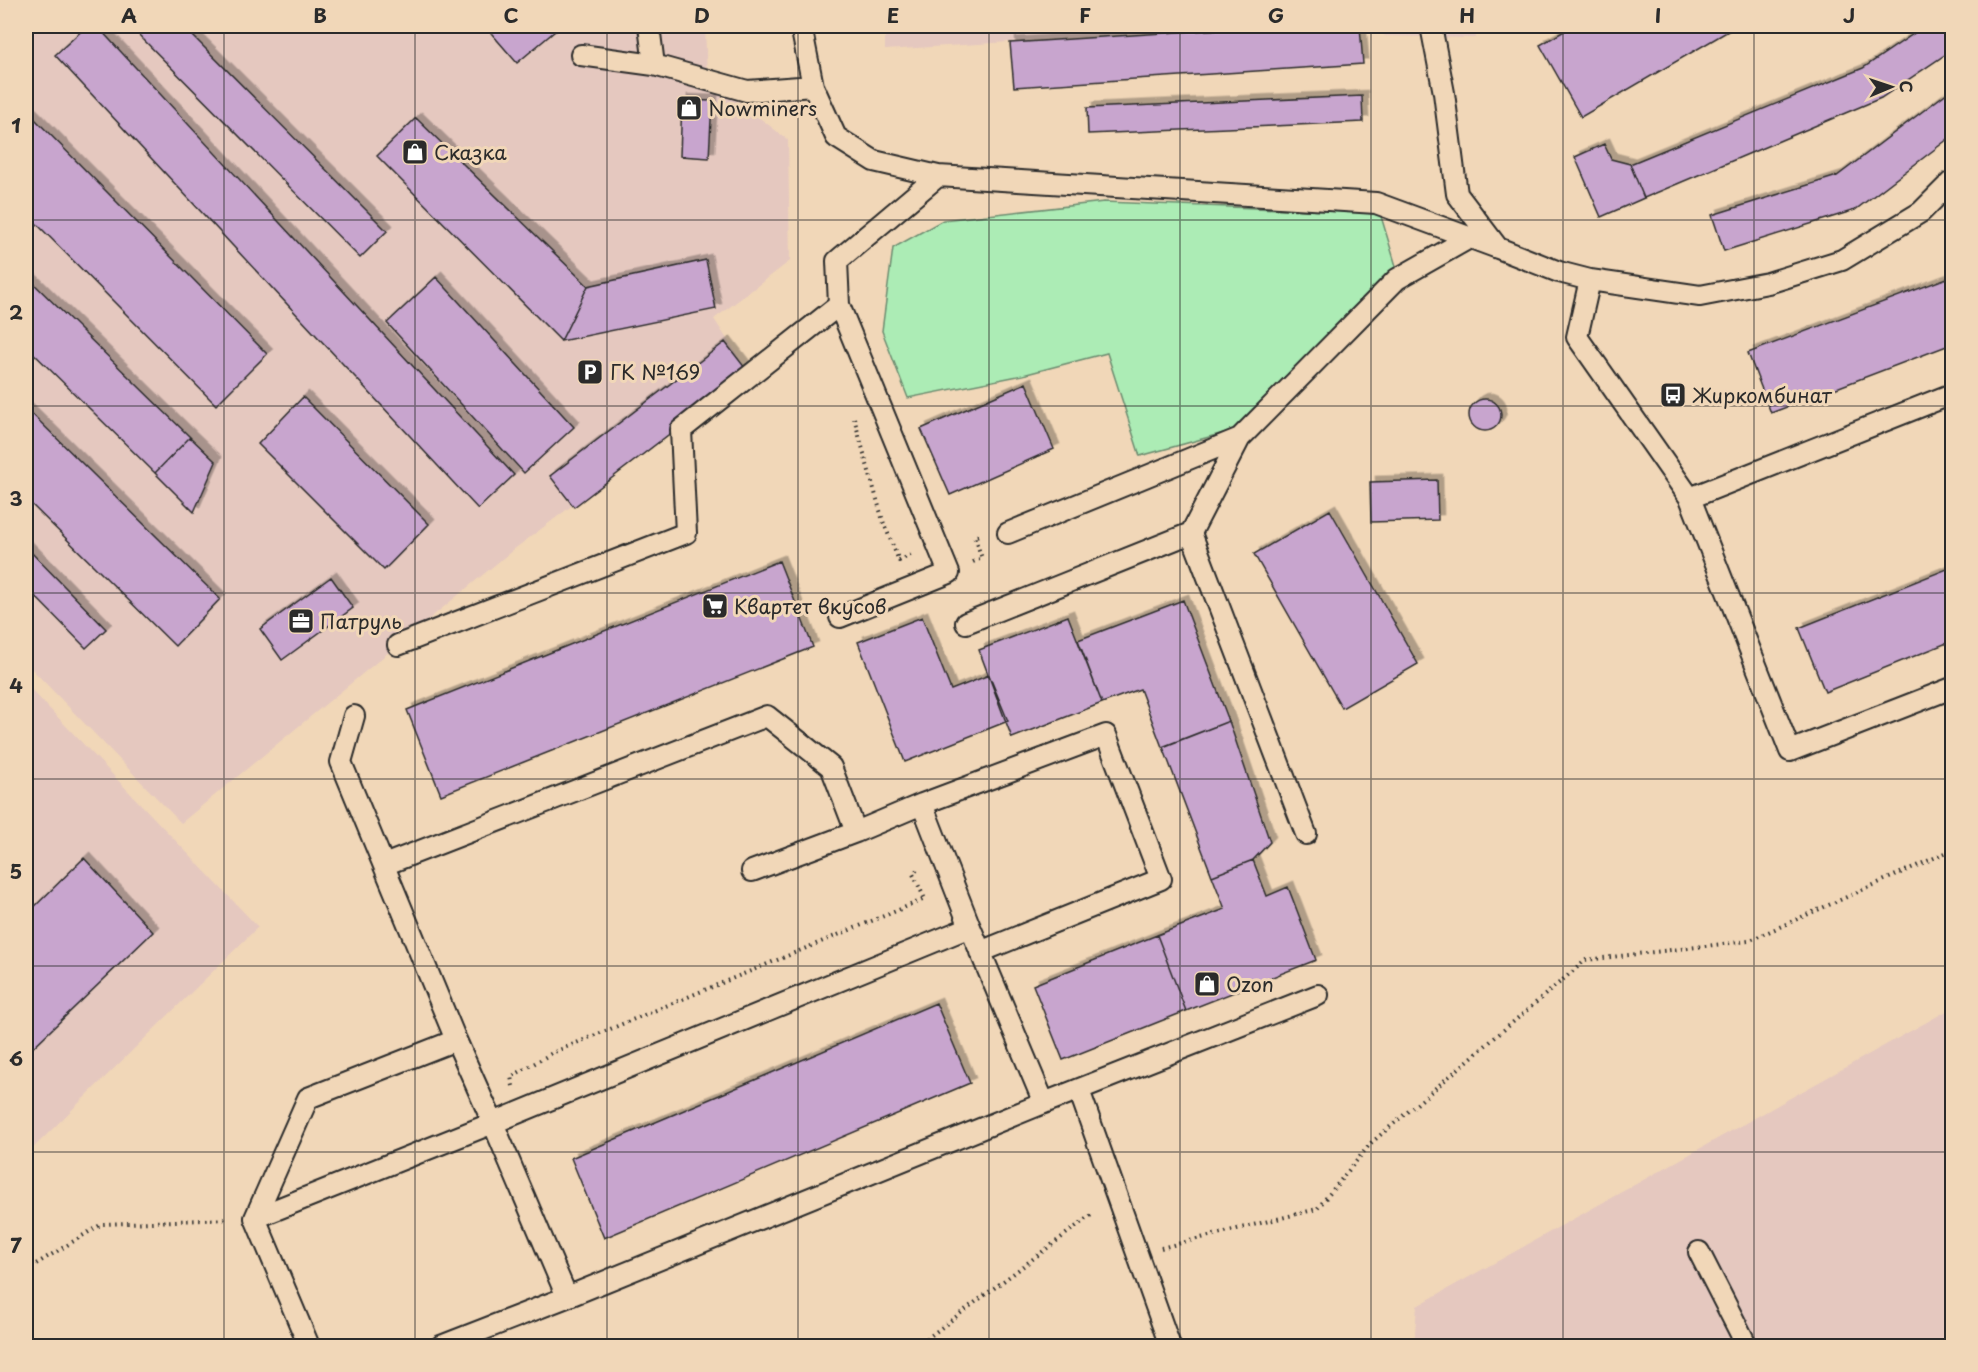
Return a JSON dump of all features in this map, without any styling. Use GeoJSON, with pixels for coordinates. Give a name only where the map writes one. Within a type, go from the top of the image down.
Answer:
{"type":"FeatureCollection","features":[{"type":"Feature","properties":{"kind":"lane"},"geometry":{"type":"LineString","coordinates":[[649,26],[654,65]]}},
{"type":"Feature","properties":{"kind":"lane"},"geometry":{"type":"LineString","coordinates":[[801,26],[813,86],[836,137],[874,161],[938,176],[1377,202],[1559,272],[1590,280],[1701,296],[1768,283],[1842,260],[1922,212],[1953,181]]}},
{"type":"Feature","properties":{"kind":"lane"},"geometry":{"type":"LineString","coordinates":[[1431,26],[1444,93],[1457,194],[1498,248]]}},
{"type":"Feature","properties":{"kind":"lane"},"geometry":{"type":"LineString","coordinates":[[581,55],[654,65],[747,91],[813,86]]}},
{"type":"Feature","properties":{"kind":"lane"},"geometry":{"type":"LineString","coordinates":[[840,617],[949,573],[839,306],[837,261],[938,176]]}},
{"type":"Feature","properties":{"kind":"lane"},"geometry":{"type":"LineString","coordinates":[[966,622],[1191,533],[1240,438],[1396,279],[1471,237]]}},
{"type":"Feature","properties":{"kind":"lane"},"geometry":{"type":"LineString","coordinates":[[1590,280],[1577,337],[1690,498],[1790,751],[1953,688]]}},
{"type":"Feature","properties":{"kind":"lane"},"geometry":{"type":"LineString","coordinates":[[398,645],[686,533],[681,430],[839,306]]}},
{"type":"Feature","properties":{"kind":"lane"},"geometry":{"type":"LineString","coordinates":[[1690,498],[1953,394]]}},
{"type":"Feature","properties":{"kind":"lane"},"geometry":{"type":"LineString","coordinates":[[1008,533],[1240,438]]}},
{"type":"Feature","properties":{"kind":"lane"},"geometry":{"type":"LineString","coordinates":[[1191,533],[1306,834]]}},
{"type":"Feature","properties":{"kind":"lane"},"geometry":{"type":"LineString","coordinates":[[354,716],[341,762],[456,1040],[494,1123],[567,1297]]}},
{"type":"Feature","properties":{"kind":"lane"},"geometry":{"type":"LineString","coordinates":[[384,866],[768,716],[831,767],[855,832]]}},
{"type":"Feature","properties":{"kind":"lane"},"geometry":{"type":"LineString","coordinates":[[752,871],[1106,735],[1161,879],[980,952]]}},
{"type":"Feature","properties":{"kind":"lane"},"geometry":{"type":"LineString","coordinates":[[922,804],[980,952],[1044,1103]]}},
{"type":"Feature","properties":{"kind":"lane"},"geometry":{"type":"LineString","coordinates":[[255,1218],[494,1123],[970,927]]}},
{"type":"Feature","properties":{"kind":"lane"},"geometry":{"type":"LineString","coordinates":[[441,1347],[1044,1103],[1318,995]]}},
{"type":"Feature","properties":{"kind":"lane"},"geometry":{"type":"LineString","coordinates":[[309,1347],[255,1218],[308,1098],[456,1040]]}},
{"type":"Feature","properties":{"kind":"lane"},"geometry":{"type":"LineString","coordinates":[[1079,1090],[1170,1347]]}},
{"type":"Feature","properties":{"kind":"lane"},"geometry":{"type":"LineString","coordinates":[[1699,1252],[1747,1347]]}},
{"type":"Feature","properties":{"kind":"path"},"geometry":{"type":"LineString","coordinates":[[1156,1249],[1317,1209],[1371,1143],[1586,960],[1748,941],[1953,850]]}},
{"type":"Feature","properties":{"kind":"path"},"geometry":{"type":"LineString","coordinates":[[511,1077],[552,1053],[925,899],[913,874],[922,864]]}},
{"type":"Feature","properties":{"kind":"path"},"geometry":{"type":"LineString","coordinates":[[917,1347],[1099,1209]]}},
{"type":"Feature","properties":{"kind":"path"},"geometry":{"type":"LineString","coordinates":[[26,1270],[102,1224],[255,1218]]}},
{"type":"Feature","properties":{"kind":"shaded area"},"geometry":{"type":"Polygon","coordinates":[[[26,26],[705,26],[707,77],[788,140],[790,261],[714,319],[749,373],[513,550],[181,823],[26,663],[26,26]]]}},
{"type":"Feature","properties":{"kind":"shaded area"},"geometry":{"type":"Polygon","coordinates":[[[885,26],[1259,26],[885,50],[885,26]]]}},
{"type":"Feature","properties":{"kind":"shaded area"},"geometry":{"type":"Polygon","coordinates":[[[1374,26],[1480,26],[1475,38],[1385,36],[1374,26]]]}},
{"type":"Feature","properties":{"kind":"shaded area"},"geometry":{"type":"Polygon","coordinates":[[[26,684],[258,927],[26,1155],[26,684]]]}},
{"type":"Feature","properties":{"kind":"shaded area"},"geometry":{"type":"Polygon","coordinates":[[[1952,1008],[1952,1346],[1414,1346],[1417,1306],[1952,1008]]]}},
{"type":"Feature","properties":{"kind":"green space"},"geometry":{"type":"Polygon","coordinates":[[[1104,202],[1380,213],[1396,266],[1238,429],[1140,456],[1107,353],[1023,375],[908,398],[882,331],[893,248],[943,220],[1104,202]]]}},
{"type":"Feature","properties":{"kind":"building"},"geometry":{"type":"Polygon","coordinates":[[[87,26],[97,26],[514,475],[478,509],[55,55],[87,26]]]}},
{"type":"Feature","properties":{"kind":"building"},"geometry":{"type":"Polygon","coordinates":[[[130,26],[183,26],[387,231],[360,258],[130,26]]]}},
{"type":"Feature","properties":{"kind":"building"},"geometry":{"type":"Polygon","coordinates":[[[485,26],[561,26],[517,63],[485,26]]]}},
{"type":"Feature","properties":{"kind":"building"},"geometry":{"type":"Polygon","coordinates":[[[1271,26],[1360,26],[1363,64],[1014,87],[1010,43],[1271,26]]]}},
{"type":"Feature","properties":{"kind":"building"},"geometry":{"type":"Polygon","coordinates":[[[1573,26],[1737,26],[1581,117],[1540,45],[1573,26]]]}},
{"type":"Feature","properties":{"kind":"building"},"geometry":{"type":"Polygon","coordinates":[[[1925,26],[1952,26],[1952,50],[1881,98],[1644,198],[1630,164],[1863,68],[1925,26]]]}},
{"type":"Feature","properties":{"kind":"building"},"geometry":{"type":"Polygon","coordinates":[[[1952,89],[1952,136],[1855,210],[1724,251],[1712,215],[1837,176],[1952,89]]]}},
{"type":"Feature","properties":{"kind":"building"},"geometry":{"type":"Polygon","coordinates":[[[1362,96],[1363,122],[1088,134],[1087,108],[1362,96]]]}},
{"type":"Feature","properties":{"kind":"building"},"geometry":{"type":"Polygon","coordinates":[[[682,100],[712,101],[709,158],[680,156],[682,100]]]}},
{"type":"Feature","properties":{"kind":"building"},"geometry":{"type":"Polygon","coordinates":[[[26,110],[267,354],[216,405],[26,213],[26,110]]]}},
{"type":"Feature","properties":{"kind":"building"},"geometry":{"type":"Polygon","coordinates":[[[416,118],[588,286],[561,341],[377,156],[416,118]]]}},
{"type":"Feature","properties":{"kind":"building"},"geometry":{"type":"Polygon","coordinates":[[[1604,144],[1611,159],[1630,164],[1644,198],[1601,217],[1575,157],[1604,144]]]}},
{"type":"Feature","properties":{"kind":"building"},"geometry":{"type":"Polygon","coordinates":[[[706,260],[716,309],[561,341],[588,286],[706,260]]]}},
{"type":"Feature","properties":{"kind":"building"},"geometry":{"type":"Polygon","coordinates":[[[26,276],[190,437],[155,473],[26,346],[26,276]]]}},
{"type":"Feature","properties":{"kind":"building"},"geometry":{"type":"Polygon","coordinates":[[[1952,276],[1952,344],[1771,413],[1748,353],[1952,276]]]}},
{"type":"Feature","properties":{"kind":"building"},"geometry":{"type":"Polygon","coordinates":[[[436,277],[574,427],[524,473],[387,323],[436,277]]]}},
{"type":"Feature","properties":{"kind":"building"},"geometry":{"type":"Polygon","coordinates":[[[725,342],[749,373],[574,507],[550,476],[725,342]]]}},
{"type":"Feature","properties":{"kind":"building"},"geometry":{"type":"Polygon","coordinates":[[[1026,383],[1054,449],[950,495],[921,429],[1026,383]]]}},
{"type":"Feature","properties":{"kind":"building"},"geometry":{"type":"Polygon","coordinates":[[[303,397],[429,524],[384,570],[258,444],[303,397]]]}},
{"type":"Feature","properties":{"kind":"building"},"geometry":{"type":"Polygon","coordinates":[[[1485,399],[1496,404],[1501,415],[1496,426],[1485,431],[1474,426],[1469,415],[1474,404],[1485,399]]]}},
{"type":"Feature","properties":{"kind":"building"},"geometry":{"type":"Polygon","coordinates":[[[26,408],[220,599],[175,646],[26,499],[26,408]]]}},
{"type":"Feature","properties":{"kind":"building"},"geometry":{"type":"Polygon","coordinates":[[[190,437],[216,462],[194,512],[155,473],[190,437]]]}},
{"type":"Feature","properties":{"kind":"building"},"geometry":{"type":"Polygon","coordinates":[[[1437,480],[1438,520],[1371,522],[1370,482],[1437,480]]]}},
{"type":"Feature","properties":{"kind":"building"},"geometry":{"type":"Polygon","coordinates":[[[1330,510],[1418,664],[1342,708],[1254,554],[1330,510]]]}},
{"type":"Feature","properties":{"kind":"building"},"geometry":{"type":"Polygon","coordinates":[[[26,547],[106,629],[86,648],[26,587],[26,547]]]}},
{"type":"Feature","properties":{"kind":"building"},"geometry":{"type":"Polygon","coordinates":[[[779,561],[813,647],[441,795],[407,710],[779,561]]]}},
{"type":"Feature","properties":{"kind":"building"},"geometry":{"type":"Polygon","coordinates":[[[1952,567],[1952,641],[1825,692],[1799,628],[1952,567]]]}},
{"type":"Feature","properties":{"kind":"building"},"geometry":{"type":"Polygon","coordinates":[[[331,577],[353,608],[282,660],[260,629],[331,577]]]}},
{"type":"Feature","properties":{"kind":"building"},"geometry":{"type":"Polygon","coordinates":[[[1183,600],[1229,721],[1162,747],[1140,689],[1102,703],[1078,640],[1183,600]]]}},
{"type":"Feature","properties":{"kind":"building"},"geometry":{"type":"Polygon","coordinates":[[[1068,616],[1102,703],[1012,738],[979,650],[1068,616]]]}},
{"type":"Feature","properties":{"kind":"building"},"geometry":{"type":"Polygon","coordinates":[[[922,617],[951,690],[989,675],[1008,721],[905,762],[858,642],[922,617]]]}},
{"type":"Feature","properties":{"kind":"building"},"geometry":{"type":"Polygon","coordinates":[[[1229,721],[1270,842],[1253,860],[1212,876],[1163,747],[1229,721]]]}},
{"type":"Feature","properties":{"kind":"building"},"geometry":{"type":"Polygon","coordinates":[[[84,858],[153,932],[26,1054],[26,915],[84,858]]]}},
{"type":"Feature","properties":{"kind":"building"},"geometry":{"type":"Polygon","coordinates":[[[1253,860],[1267,896],[1288,887],[1316,960],[1186,1011],[1157,935],[1225,909],[1212,876],[1253,860]]]}},
{"type":"Feature","properties":{"kind":"building"},"geometry":{"type":"Polygon","coordinates":[[[1157,935],[1186,1011],[1063,1060],[1033,985],[1157,935]]]}},
{"type":"Feature","properties":{"kind":"building"},"geometry":{"type":"Polygon","coordinates":[[[936,1003],[970,1083],[604,1238],[571,1158],[936,1003]]]}},
{"type":"Feature","properties":{"kind":"place","name":"Nowminers"},"geometry":{"type":"Point","coordinates":[689,108]}},
{"type":"Feature","properties":{"kind":"place","name":"Сказка"},"geometry":{"type":"Point","coordinates":[415,152]}},
{"type":"Feature","properties":{"kind":"place","name":"ГК №169"},"geometry":{"type":"Point","coordinates":[590,372]}},
{"type":"Feature","properties":{"kind":"place","name":"Жиркомбинат"},"geometry":{"type":"Point","coordinates":[1673,395]}},
{"type":"Feature","properties":{"kind":"place","name":"Квартет вкусов"},"geometry":{"type":"Point","coordinates":[715,606]}},
{"type":"Feature","properties":{"kind":"place","name":"Патруль"},"geometry":{"type":"Point","coordinates":[301,621]}},
{"type":"Feature","properties":{"kind":"place","name":"Ozon"},"geometry":{"type":"Point","coordinates":[1207,984]}}]}
